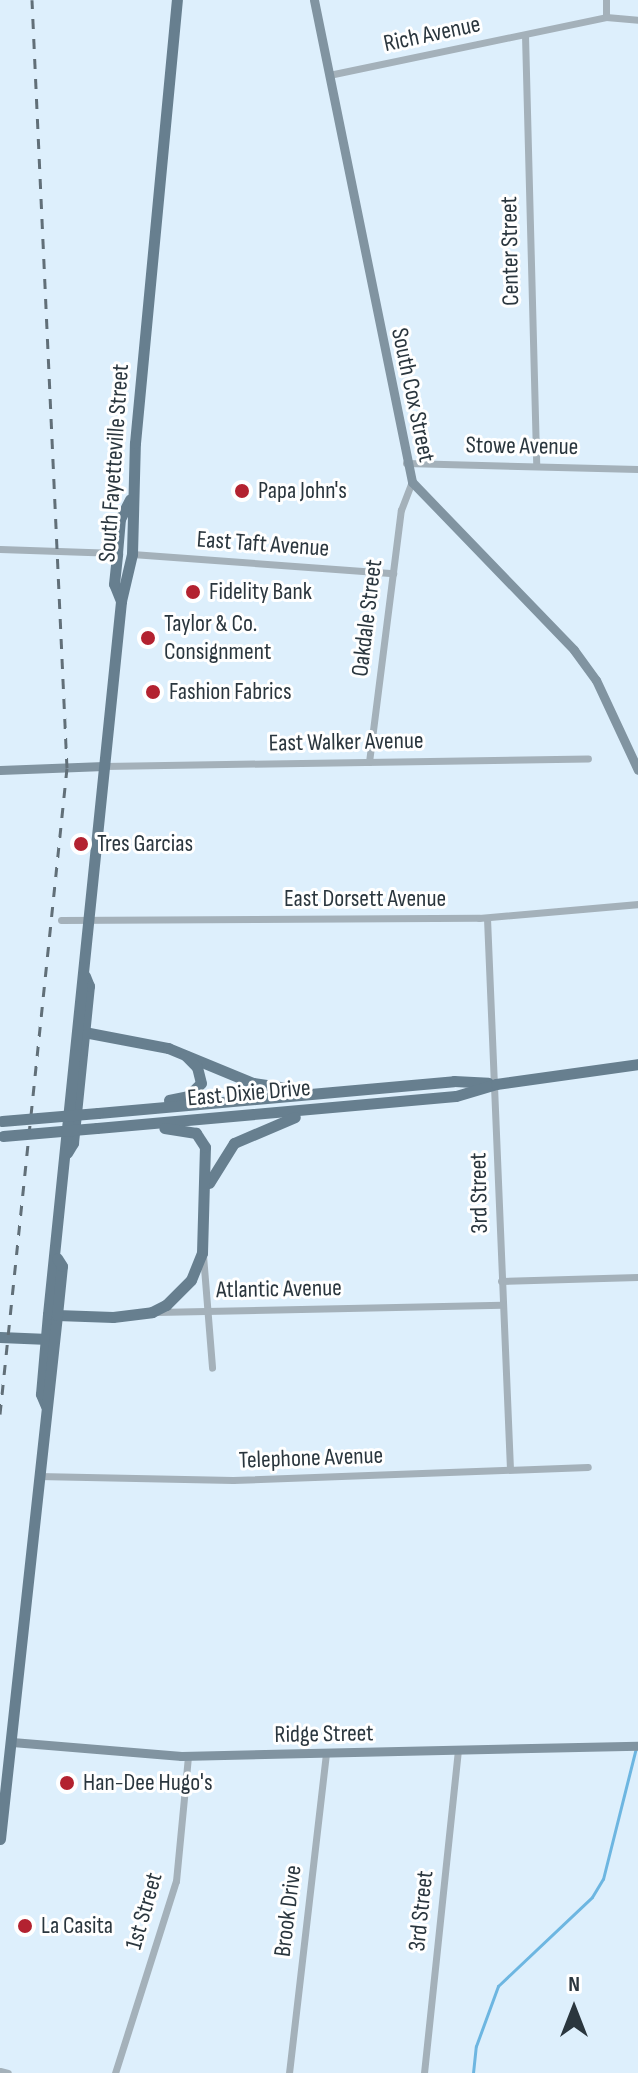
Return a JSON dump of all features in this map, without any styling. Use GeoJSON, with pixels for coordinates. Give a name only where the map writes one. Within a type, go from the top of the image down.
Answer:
{"type":"FeatureCollection","features":[{"type":"Feature","properties":{"kind":"main road","name":"South Fayetteville Street"},"geometry":{"type":"LineString","coordinates":[[46,1406],[41,1394],[67,1153],[79,985],[85,976],[104,766],[123,596],[132,554],[127,504],[177,0]]}},
{"type":"Feature","properties":{"kind":"main road","name":"South Cox Street"},"geometry":{"type":"LineString","coordinates":[[314,0],[412,482],[574,650],[596,680],[638,770]]}},
{"type":"Feature","properties":{"kind":"main road"},"geometry":{"type":"LineString","coordinates":[[123,596],[114,584],[127,504]]}},
{"type":"Feature","properties":{"kind":"main road"},"geometry":{"type":"LineString","coordinates":[[0,770],[104,766]]}},
{"type":"Feature","properties":{"kind":"main road","name":"South Fayetteville Street"},"geometry":{"type":"LineString","coordinates":[[67,1153],[73,1143],[89,986],[85,976]]}},
{"type":"Feature","properties":{"kind":"main road"},"geometry":{"type":"LineString","coordinates":[[84,1032],[184,1053],[253,1083],[317,1094]]}},
{"type":"Feature","properties":{"kind":"main road"},"geometry":{"type":"LineString","coordinates":[[146,1109],[197,1090],[201,1074],[184,1053]]}},
{"type":"Feature","properties":{"kind":"main road","name":"East Dixie Drive"},"geometry":{"type":"LineString","coordinates":[[2,1136],[456,1096],[496,1084],[638,1064]]}},
{"type":"Feature","properties":{"kind":"main road","name":"East Dixie Drive"},"geometry":{"type":"LineString","coordinates":[[1,1121],[454,1081],[496,1084]]}},
{"type":"Feature","properties":{"kind":"main road"},"geometry":{"type":"LineString","coordinates":[[206,1192],[234,1143],[281,1120],[327,1108]]}},
{"type":"Feature","properties":{"kind":"main road"},"geometry":{"type":"LineString","coordinates":[[136,1125],[188,1130],[201,1137],[206,1192],[202,1253],[184,1290],[152,1312]]}},
{"type":"Feature","properties":{"kind":"main road","name":"South Fayetteville Street"},"geometry":{"type":"LineString","coordinates":[[0,1839],[36,1476],[62,1266],[57,1258]]}},
{"type":"Feature","properties":{"kind":"main road","name":"Atlantic Avenue"},"geometry":{"type":"LineString","coordinates":[[57,1315],[113,1317],[152,1312]]}},
{"type":"Feature","properties":{"kind":"main road"},"geometry":{"type":"LineString","coordinates":[[0,1337],[48,1339]]}},
{"type":"Feature","properties":{"kind":"main road","name":"Ridge Street"},"geometry":{"type":"LineString","coordinates":[[12,1742],[188,1756],[638,1746]]}},
{"type":"Feature","properties":{"kind":"street"},"geometry":{"type":"LineString","coordinates":[[606,0],[606,17]]}},
{"type":"Feature","properties":{"kind":"street","name":"Rich Avenue"},"geometry":{"type":"LineString","coordinates":[[329,75],[606,17],[638,20]]}},
{"type":"Feature","properties":{"kind":"street","name":"Center Street"},"geometry":{"type":"LineString","coordinates":[[525,35],[536,466]]}},
{"type":"Feature","properties":{"kind":"street","name":"Stowe Avenue"},"geometry":{"type":"LineString","coordinates":[[406,463],[638,469]]}},
{"type":"Feature","properties":{"kind":"street","name":"Oakdale Street"},"geometry":{"type":"LineString","coordinates":[[369,762],[401,510],[412,482]]}},
{"type":"Feature","properties":{"kind":"street"},"geometry":{"type":"LineString","coordinates":[[0,549],[117,553]]}},
{"type":"Feature","properties":{"kind":"street","name":"East Taft Avenue"},"geometry":{"type":"LineString","coordinates":[[132,554],[393,573]]}},
{"type":"Feature","properties":{"kind":"street","name":"East Walker Avenue"},"geometry":{"type":"LineString","coordinates":[[104,766],[588,758]]}},
{"type":"Feature","properties":{"kind":"street","name":"East Dorsett Avenue"},"geometry":{"type":"LineString","coordinates":[[61,920],[487,918],[638,904]]}},
{"type":"Feature","properties":{"kind":"street","name":"3rd Street"},"geometry":{"type":"LineString","coordinates":[[487,918],[510,1468]]}},
{"type":"Feature","properties":{"kind":"street"},"geometry":{"type":"LineString","coordinates":[[202,1253],[212,1368]]}},
{"type":"Feature","properties":{"kind":"street"},"geometry":{"type":"LineString","coordinates":[[501,1281],[638,1277]]}},
{"type":"Feature","properties":{"kind":"street","name":"Atlantic Avenue"},"geometry":{"type":"LineString","coordinates":[[152,1312],[502,1305]]}},
{"type":"Feature","properties":{"kind":"street","name":"Telephone Avenue"},"geometry":{"type":"LineString","coordinates":[[36,1476],[233,1480],[588,1467]]}},
{"type":"Feature","properties":{"kind":"street","name":"3rd Street"},"geometry":{"type":"LineString","coordinates":[[424,2073],[458,1752]]}},
{"type":"Feature","properties":{"kind":"street","name":"Brook Drive"},"geometry":{"type":"LineString","coordinates":[[289,2073],[326,1754]]}},
{"type":"Feature","properties":{"kind":"street","name":"1st Street"},"geometry":{"type":"LineString","coordinates":[[115,2073],[176,1881],[188,1756]]}},
{"type":"Feature","properties":{"kind":"street"},"geometry":{"type":"LineString","coordinates":[[0,2071],[8,2073]]}},
{"type":"Feature","properties":{"kind":"waterway"},"geometry":{"type":"LineString","coordinates":[[473,2073],[476,2046],[498,1986],[592,1897],[603,1879],[636,1748]]}},
{"type":"Feature","properties":{"kind":"railway"},"geometry":{"type":"LineString","coordinates":[[0,1414],[67,768],[32,0]]}},
{"type":"Feature","properties":{"kind":"place","name":"Papa John's"},"geometry":{"type":"Point","coordinates":[242,491]}},
{"type":"Feature","properties":{"kind":"place","name":"Fidelity Bank"},"geometry":{"type":"Point","coordinates":[193,592]}},
{"type":"Feature","properties":{"kind":"place","name":"Taylor & Co. Consignment"},"geometry":{"type":"Point","coordinates":[148,638]}},
{"type":"Feature","properties":{"kind":"place","name":"Fashion Fabrics"},"geometry":{"type":"Point","coordinates":[153,692]}},
{"type":"Feature","properties":{"kind":"place","name":"Tres Garcias"},"geometry":{"type":"Point","coordinates":[81,844]}},
{"type":"Feature","properties":{"kind":"place","name":"Han-Dee Hugo's"},"geometry":{"type":"Point","coordinates":[67,1783]}},
{"type":"Feature","properties":{"kind":"place","name":"La Casita"},"geometry":{"type":"Point","coordinates":[25,1926]}}]}
